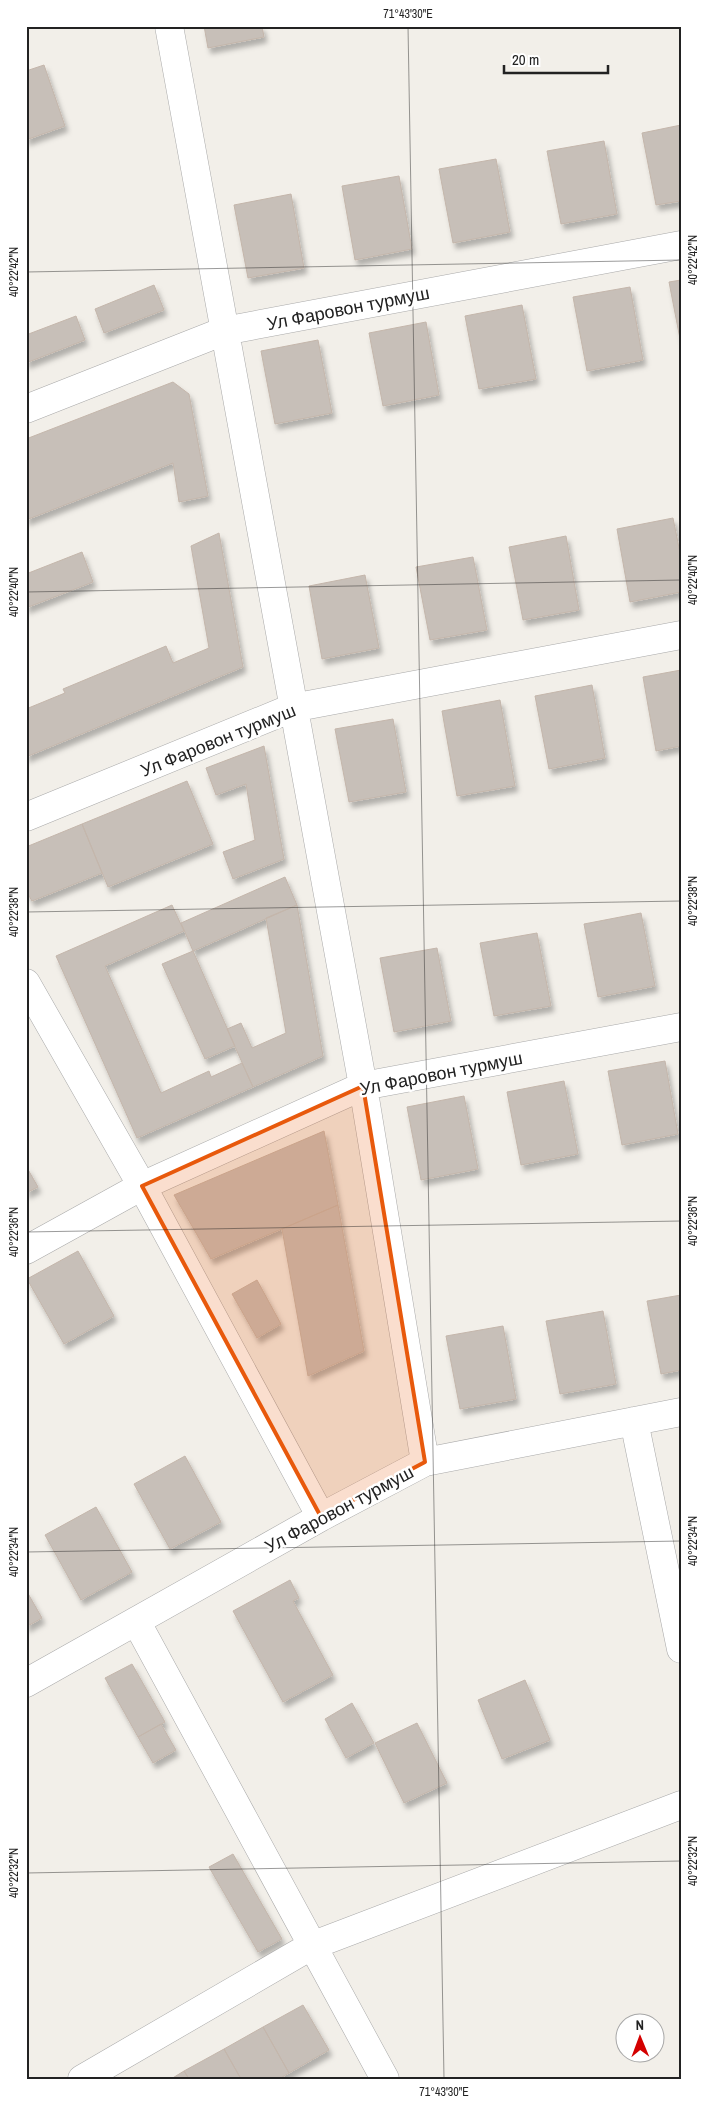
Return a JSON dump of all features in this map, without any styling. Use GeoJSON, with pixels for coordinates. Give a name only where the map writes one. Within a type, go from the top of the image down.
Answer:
{"type":"FeatureCollection","features":[{"type":"Feature","properties":{"kind":"street"},"geometry":{"type":"LineString","coordinates":[[169,26],[292,708],[363,1086],[425,1462]]}},
{"type":"Feature","properties":{"kind":"street","name":"Ул Фаровон турмуш"},"geometry":{"type":"LineString","coordinates":[[26,410],[224,331],[681,245]]}},
{"type":"Feature","properties":{"kind":"street","name":"Ул Фаровон турмуш"},"geometry":{"type":"LineString","coordinates":[[26,817],[292,708],[681,635]]}},
{"type":"Feature","properties":{"kind":"street"},"geometry":{"type":"LineString","coordinates":[[26,983],[142,1186],[320,1517]]}},
{"type":"Feature","properties":{"kind":"street","name":"Ул Фаровон турмуш"},"geometry":{"type":"LineString","coordinates":[[26,1250],[142,1186],[363,1086],[681,1027]]}},
{"type":"Feature","properties":{"kind":"street","name":"Ул Фаровон турмуш"},"geometry":{"type":"LineString","coordinates":[[26,1684],[320,1517],[425,1462],[681,1412]]}},
{"type":"Feature","properties":{"kind":"street"},"geometry":{"type":"LineString","coordinates":[[634,1421],[681,1649]]}},
{"type":"Feature","properties":{"kind":"street"},"geometry":{"type":"LineString","coordinates":[[136,1621],[385,2079]]}},
{"type":"Feature","properties":{"kind":"street"},"geometry":{"type":"LineString","coordinates":[[82,2079],[311,1946],[681,1805]]}},
{"type":"Feature","properties":{"kind":"highlighted area"},"geometry":{"type":"Polygon","coordinates":[[[363,1086],[425,1462],[321,1517],[142,1186],[363,1086]]]}},
{"type":"Feature","properties":{"kind":"building"},"geometry":{"type":"Polygon","coordinates":[[[204,26],[262,26],[264,37],[208,48],[204,26]]]}},
{"type":"Feature","properties":{"kind":"building"},"geometry":{"type":"Polygon","coordinates":[[[44,65],[65,126],[26,140],[26,71],[44,65]]]}},
{"type":"Feature","properties":{"kind":"building"},"geometry":{"type":"Polygon","coordinates":[[[681,125],[681,201],[656,205],[642,133],[681,125]]]}},
{"type":"Feature","properties":{"kind":"building"},"geometry":{"type":"Polygon","coordinates":[[[604,141],[617,214],[561,224],[547,151],[604,141]]]}},
{"type":"Feature","properties":{"kind":"building"},"geometry":{"type":"Polygon","coordinates":[[[496,159],[510,232],[453,243],[439,169],[496,159]]]}},
{"type":"Feature","properties":{"kind":"building"},"geometry":{"type":"Polygon","coordinates":[[[399,176],[412,249],[355,260],[342,186],[399,176]]]}},
{"type":"Feature","properties":{"kind":"building"},"geometry":{"type":"Polygon","coordinates":[[[291,194],[304,268],[248,278],[234,205],[291,194]]]}},
{"type":"Feature","properties":{"kind":"building"},"geometry":{"type":"Polygon","coordinates":[[[681,280],[681,344],[669,282],[681,280]]]}},
{"type":"Feature","properties":{"kind":"building"},"geometry":{"type":"Polygon","coordinates":[[[154,285],[164,310],[104,333],[95,309],[154,285]]]}},
{"type":"Feature","properties":{"kind":"building"},"geometry":{"type":"Polygon","coordinates":[[[630,287],[643,360],[587,371],[573,297],[630,287]]]}},
{"type":"Feature","properties":{"kind":"building"},"geometry":{"type":"Polygon","coordinates":[[[522,305],[536,379],[479,389],[465,316],[522,305]]]}},
{"type":"Feature","properties":{"kind":"building"},"geometry":{"type":"Polygon","coordinates":[[[76,316],[85,340],[26,363],[26,335],[76,316]]]}},
{"type":"Feature","properties":{"kind":"building"},"geometry":{"type":"Polygon","coordinates":[[[426,322],[439,395],[383,406],[369,333],[426,322]]]}},
{"type":"Feature","properties":{"kind":"building"},"geometry":{"type":"Polygon","coordinates":[[[318,340],[332,413],[275,424],[261,351],[318,340]]]}},
{"type":"Feature","properties":{"kind":"building"},"geometry":{"type":"Polygon","coordinates":[[[173,382],[189,394],[208,496],[179,502],[173,463],[26,520],[26,439],[173,382]]]}},
{"type":"Feature","properties":{"kind":"building"},"geometry":{"type":"Polygon","coordinates":[[[673,518],[681,558],[681,592],[630,602],[617,529],[673,518]]]}},
{"type":"Feature","properties":{"kind":"building"},"geometry":{"type":"Polygon","coordinates":[[[219,533],[243,667],[26,757],[26,709],[65,693],[63,689],[166,646],[173,663],[209,648],[191,546],[219,533]]]}},
{"type":"Feature","properties":{"kind":"building"},"geometry":{"type":"Polygon","coordinates":[[[566,536],[579,610],[523,620],[509,547],[566,536]]]}},
{"type":"Feature","properties":{"kind":"building"},"geometry":{"type":"Polygon","coordinates":[[[82,552],[93,582],[26,608],[26,574],[82,552]]]}},
{"type":"Feature","properties":{"kind":"building"},"geometry":{"type":"Polygon","coordinates":[[[473,557],[487,630],[430,640],[416,567],[473,557]]]}},
{"type":"Feature","properties":{"kind":"building"},"geometry":{"type":"Polygon","coordinates":[[[365,575],[379,648],[322,659],[309,586],[365,575]]]}},
{"type":"Feature","properties":{"kind":"building"},"geometry":{"type":"Polygon","coordinates":[[[681,670],[681,746],[656,751],[643,677],[681,670]]]}},
{"type":"Feature","properties":{"kind":"building"},"geometry":{"type":"Polygon","coordinates":[[[592,685],[605,758],[549,769],[535,696],[592,685]]]}},
{"type":"Feature","properties":{"kind":"building"},"geometry":{"type":"Polygon","coordinates":[[[500,700],[515,786],[457,796],[442,711],[500,700]]]}},
{"type":"Feature","properties":{"kind":"building"},"geometry":{"type":"Polygon","coordinates":[[[393,719],[406,792],[349,802],[335,729],[393,719]]]}},
{"type":"Feature","properties":{"kind":"building"},"geometry":{"type":"Polygon","coordinates":[[[264,746],[284,859],[233,879],[223,852],[255,840],[246,784],[216,795],[206,768],[264,746]]]}},
{"type":"Feature","properties":{"kind":"building"},"geometry":{"type":"Polygon","coordinates":[[[187,781],[213,844],[108,887],[82,824],[187,781]]]}},
{"type":"Feature","properties":{"kind":"building"},"geometry":{"type":"Polygon","coordinates":[[[82,824],[102,873],[32,901],[26,891],[26,847],[82,824]]]}},
{"type":"Feature","properties":{"kind":"building"},"geometry":{"type":"Polygon","coordinates":[[[285,877],[297,905],[193,951],[181,923],[285,877]]]}},
{"type":"Feature","properties":{"kind":"building"},"geometry":{"type":"Polygon","coordinates":[[[172,905],[184,931],[105,966],[161,1093],[209,1071],[211,1077],[242,1063],[253,1087],[137,1138],[56,956],[172,905]]]}},
{"type":"Feature","properties":{"kind":"building"},"geometry":{"type":"Polygon","coordinates":[[[297,905],[323,1056],[253,1087],[227,1029],[241,1023],[252,1048],[286,1033],[266,918],[297,905]]]}},
{"type":"Feature","properties":{"kind":"building"},"geometry":{"type":"Polygon","coordinates":[[[641,913],[655,986],[598,997],[584,924],[641,913]]]}},
{"type":"Feature","properties":{"kind":"building"},"geometry":{"type":"Polygon","coordinates":[[[537,933],[551,1006],[494,1016],[480,943],[537,933]]]}},
{"type":"Feature","properties":{"kind":"building"},"geometry":{"type":"Polygon","coordinates":[[[437,948],[451,1021],[394,1032],[380,958],[437,948]]]}},
{"type":"Feature","properties":{"kind":"building"},"geometry":{"type":"Polygon","coordinates":[[[193,951],[235,1046],[205,1059],[162,964],[193,951]]]}},
{"type":"Feature","properties":{"kind":"building"},"geometry":{"type":"Polygon","coordinates":[[[665,1061],[678,1134],[622,1145],[608,1071],[665,1061]]]}},
{"type":"Feature","properties":{"kind":"building"},"geometry":{"type":"Polygon","coordinates":[[[564,1081],[578,1154],[521,1165],[507,1092],[564,1081]]]}},
{"type":"Feature","properties":{"kind":"building"},"geometry":{"type":"Polygon","coordinates":[[[464,1096],[478,1169],[421,1180],[407,1107],[464,1096]]]}},
{"type":"Feature","properties":{"kind":"building"},"geometry":{"type":"Polygon","coordinates":[[[324,1131],[338,1205],[211,1259],[174,1195],[324,1131]]]}},
{"type":"Feature","properties":{"kind":"building"},"geometry":{"type":"Polygon","coordinates":[[[26,1166],[38,1187],[26,1193],[26,1166]]]}},
{"type":"Feature","properties":{"kind":"building"},"geometry":{"type":"Polygon","coordinates":[[[338,1205],[364,1351],[308,1376],[282,1229],[338,1205]]]}},
{"type":"Feature","properties":{"kind":"building"},"geometry":{"type":"Polygon","coordinates":[[[78,1251],[114,1316],[64,1344],[27,1279],[78,1251]]]}},
{"type":"Feature","properties":{"kind":"building"},"geometry":{"type":"Polygon","coordinates":[[[257,1280],[281,1324],[257,1338],[232,1294],[257,1280]]]}},
{"type":"Feature","properties":{"kind":"building"},"geometry":{"type":"Polygon","coordinates":[[[681,1295],[681,1370],[661,1374],[647,1301],[681,1295]]]}},
{"type":"Feature","properties":{"kind":"building"},"geometry":{"type":"Polygon","coordinates":[[[603,1311],[616,1384],[560,1394],[546,1321],[603,1311]]]}},
{"type":"Feature","properties":{"kind":"building"},"geometry":{"type":"Polygon","coordinates":[[[503,1326],[516,1399],[460,1409],[446,1336],[503,1326]]]}},
{"type":"Feature","properties":{"kind":"building"},"geometry":{"type":"Polygon","coordinates":[[[185,1456],[221,1522],[170,1549],[134,1484],[185,1456]]]}},
{"type":"Feature","properties":{"kind":"building"},"geometry":{"type":"Polygon","coordinates":[[[96,1507],[132,1572],[81,1600],[45,1535],[96,1507]]]}},
{"type":"Feature","properties":{"kind":"building"},"geometry":{"type":"Polygon","coordinates":[[[290,1580],[299,1598],[293,1601],[333,1675],[283,1702],[233,1611],[290,1580]]]}},
{"type":"Feature","properties":{"kind":"building"},"geometry":{"type":"Polygon","coordinates":[[[26,1590],[42,1618],[26,1627],[26,1590]]]}},
{"type":"Feature","properties":{"kind":"building"},"geometry":{"type":"Polygon","coordinates":[[[132,1664],[165,1722],[138,1737],[105,1678],[132,1664]]]}},
{"type":"Feature","properties":{"kind":"building"},"geometry":{"type":"Polygon","coordinates":[[[525,1680],[550,1740],[502,1759],[478,1700],[525,1680]]]}},
{"type":"Feature","properties":{"kind":"building"},"geometry":{"type":"Polygon","coordinates":[[[352,1703],[374,1743],[346,1758],[325,1719],[352,1703]]]}},
{"type":"Feature","properties":{"kind":"building"},"geometry":{"type":"Polygon","coordinates":[[[417,1723],[447,1783],[404,1803],[375,1743],[417,1723]]]}},
{"type":"Feature","properties":{"kind":"building"},"geometry":{"type":"Polygon","coordinates":[[[161,1724],[176,1750],[153,1763],[138,1737],[161,1724]]]}},
{"type":"Feature","properties":{"kind":"building"},"geometry":{"type":"Polygon","coordinates":[[[233,1854],[282,1939],[258,1952],[209,1867],[233,1854]]]}},
{"type":"Feature","properties":{"kind":"building"},"geometry":{"type":"Polygon","coordinates":[[[303,2005],[329,2050],[289,2073],[263,2027],[303,2005]]]}},
{"type":"Feature","properties":{"kind":"building"},"geometry":{"type":"Polygon","coordinates":[[[263,2027],[289,2073],[279,2079],[241,2079],[224,2049],[263,2027]]]}},
{"type":"Feature","properties":{"kind":"building"},"geometry":{"type":"Polygon","coordinates":[[[224,2049],[241,2079],[189,2079],[184,2071],[224,2049]]]}},
{"type":"Feature","properties":{"kind":"building"},"geometry":{"type":"Polygon","coordinates":[[[184,2071],[189,2079],[171,2079],[184,2071]]]}}]}
